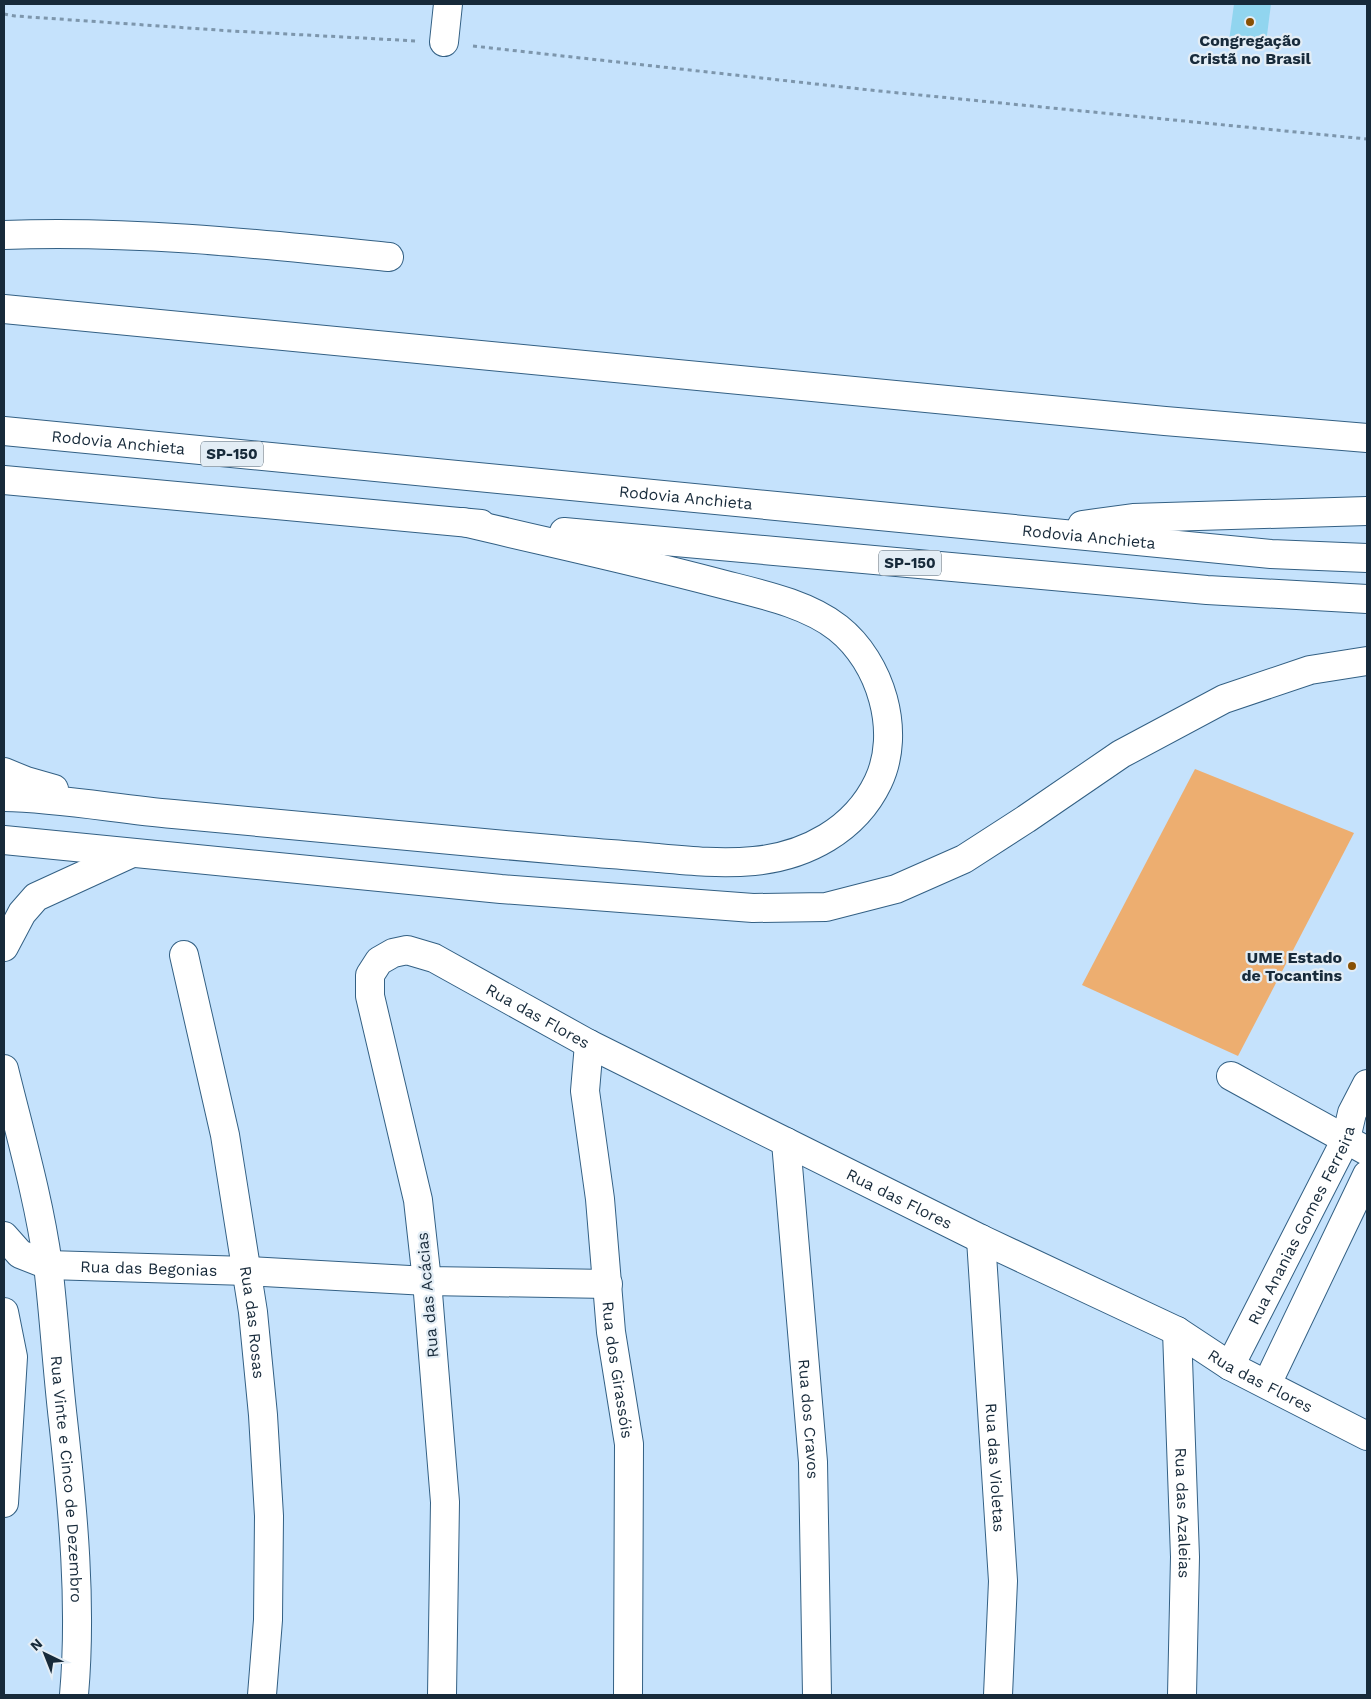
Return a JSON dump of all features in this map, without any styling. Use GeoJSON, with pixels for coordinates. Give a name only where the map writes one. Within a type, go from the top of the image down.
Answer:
{"type":"FeatureCollection","features":[{"type":"Feature","properties":{"kind":"main road"},"geometry":{"type":"LineString","coordinates":[[444,42],[448,4]]}},
{"type":"Feature","properties":{"kind":"main road"},"geometry":{"type":"LineString","coordinates":[[4,235],[44,234],[212,240],[389,257]]}},
{"type":"Feature","properties":{"kind":"main road"},"geometry":{"type":"LineString","coordinates":[[4,309],[1166,422],[1367,438]]}},
{"type":"Feature","properties":{"kind":"main road","name":"Rodovia Anchieta"},"geometry":{"type":"LineString","coordinates":[[4,431],[1271,554],[1367,558]]}},
{"type":"Feature","properties":{"kind":"main road","name":"SP-150"},"geometry":{"type":"LineString","coordinates":[[4,480],[1207,590],[1367,599]]}},
{"type":"Feature","properties":{"kind":"main road"},"geometry":{"type":"LineString","coordinates":[[1035,532],[1133,518],[1367,511]]}},
{"type":"Feature","properties":{"kind":"main road"},"geometry":{"type":"LineString","coordinates":[[4,797],[29,797],[150,812],[715,863],[758,860],[803,850],[835,834],[862,810],[879,779],[888,747],[886,711],[877,678],[860,651],[839,628],[808,611],[773,598],[679,573],[458,522]]}},
{"type":"Feature","properties":{"kind":"main road"},"geometry":{"type":"LineString","coordinates":[[4,840],[530,891],[753,908],[826,907],[896,889],[964,859],[1121,754],[1224,699],[1310,670],[1367,661]]}},
{"type":"Feature","properties":{"kind":"main road"},"geometry":{"type":"LineString","coordinates":[[4,772],[26,781],[86,799],[150,812]]}},
{"type":"Feature","properties":{"kind":"main road"},"geometry":{"type":"LineString","coordinates":[[4,947],[22,913],[36,897],[133,852]]}},
{"type":"Feature","properties":{"kind":"main road","name":"Rua das Acácias"},"geometry":{"type":"LineString","coordinates":[[434,958],[407,950],[393,952],[379,961],[370,975],[370,996],[418,1200],[427,1281],[445,1502],[442,1695]]}},
{"type":"Feature","properties":{"kind":"main road","name":"Rua das Rosas"},"geometry":{"type":"LineString","coordinates":[[184,954],[225,1135],[253,1312],[263,1415],[269,1516],[268,1620],[262,1695]]}},
{"type":"Feature","properties":{"kind":"main road","name":"Rua das Flores"},"geometry":{"type":"LineString","coordinates":[[434,958],[589,1044],[981,1239],[1177,1331],[1230,1366],[1367,1436]]}},
{"type":"Feature","properties":{"kind":"main road","name":"Rua dos Girassóis"},"geometry":{"type":"LineString","coordinates":[[589,1044],[585,1091],[600,1199],[611,1332],[629,1444],[628,1695]]}},
{"type":"Feature","properties":{"kind":"main road","name":"Rua Vinte e Cinco de Dezembro"},"geometry":{"type":"LineString","coordinates":[[4,1069],[38,1209],[48,1265],[73,1515],[78,1652],[74,1695]]}},
{"type":"Feature","properties":{"kind":"main road"},"geometry":{"type":"LineString","coordinates":[[1231,1076],[1357,1145]]}},
{"type":"Feature","properties":{"kind":"main road","name":"Rua Ananias Gomes Ferreira"},"geometry":{"type":"LineString","coordinates":[[1230,1366],[1357,1145],[1352,1113],[1367,1084]]}},
{"type":"Feature","properties":{"kind":"main road","name":"Rua dos Cravos"},"geometry":{"type":"LineString","coordinates":[[786,1142],[813,1462],[817,1695]]}},
{"type":"Feature","properties":{"kind":"main road"},"geometry":{"type":"LineString","coordinates":[[1267,1384],[1367,1175]]}},
{"type":"Feature","properties":{"kind":"main road","name":"Rua das Begonias"},"geometry":{"type":"LineString","coordinates":[[4,1236],[20,1254],[48,1265],[247,1271],[427,1281],[608,1284]]}},
{"type":"Feature","properties":{"kind":"main road","name":"Rua das Violetas"},"geometry":{"type":"LineString","coordinates":[[981,1239],[1003,1581],[998,1695]]}},
{"type":"Feature","properties":{"kind":"main road"},"geometry":{"type":"LineString","coordinates":[[4,1312],[13,1357],[4,1503]]}},
{"type":"Feature","properties":{"kind":"main road","name":"Rua das Azaleias"},"geometry":{"type":"LineString","coordinates":[[1177,1331],[1185,1557],[1182,1695]]}},
{"type":"Feature","properties":{"kind":"main road"},"geometry":{"type":"LineString","coordinates":[[13,1357],[56,1359]]}},
{"type":"Feature","properties":{"kind":"path"},"geometry":{"type":"LineString","coordinates":[[4,14],[232,31],[444,42],[879,91],[1367,139]]}},
{"type":"Feature","properties":{"kind":"shaded area"},"geometry":{"type":"Polygon","coordinates":[[[1195,769],[1354,833],[1238,1056],[1082,985],[1195,769]]]}},
{"type":"Feature","properties":{"kind":"building","name":"Congregação Cristã no Brasil"},"geometry":{"type":"Polygon","coordinates":[[[1234,4],[1271,4],[1266,43],[1229,41],[1234,4]]]}},
{"type":"Feature","properties":{"kind":"place","name":"Congregação Cristã no Brasil"},"geometry":{"type":"Point","coordinates":[1250,22]}},
{"type":"Feature","properties":{"kind":"place","name":"UME Estado de Tocantins"},"geometry":{"type":"Point","coordinates":[1352,966]}}]}
